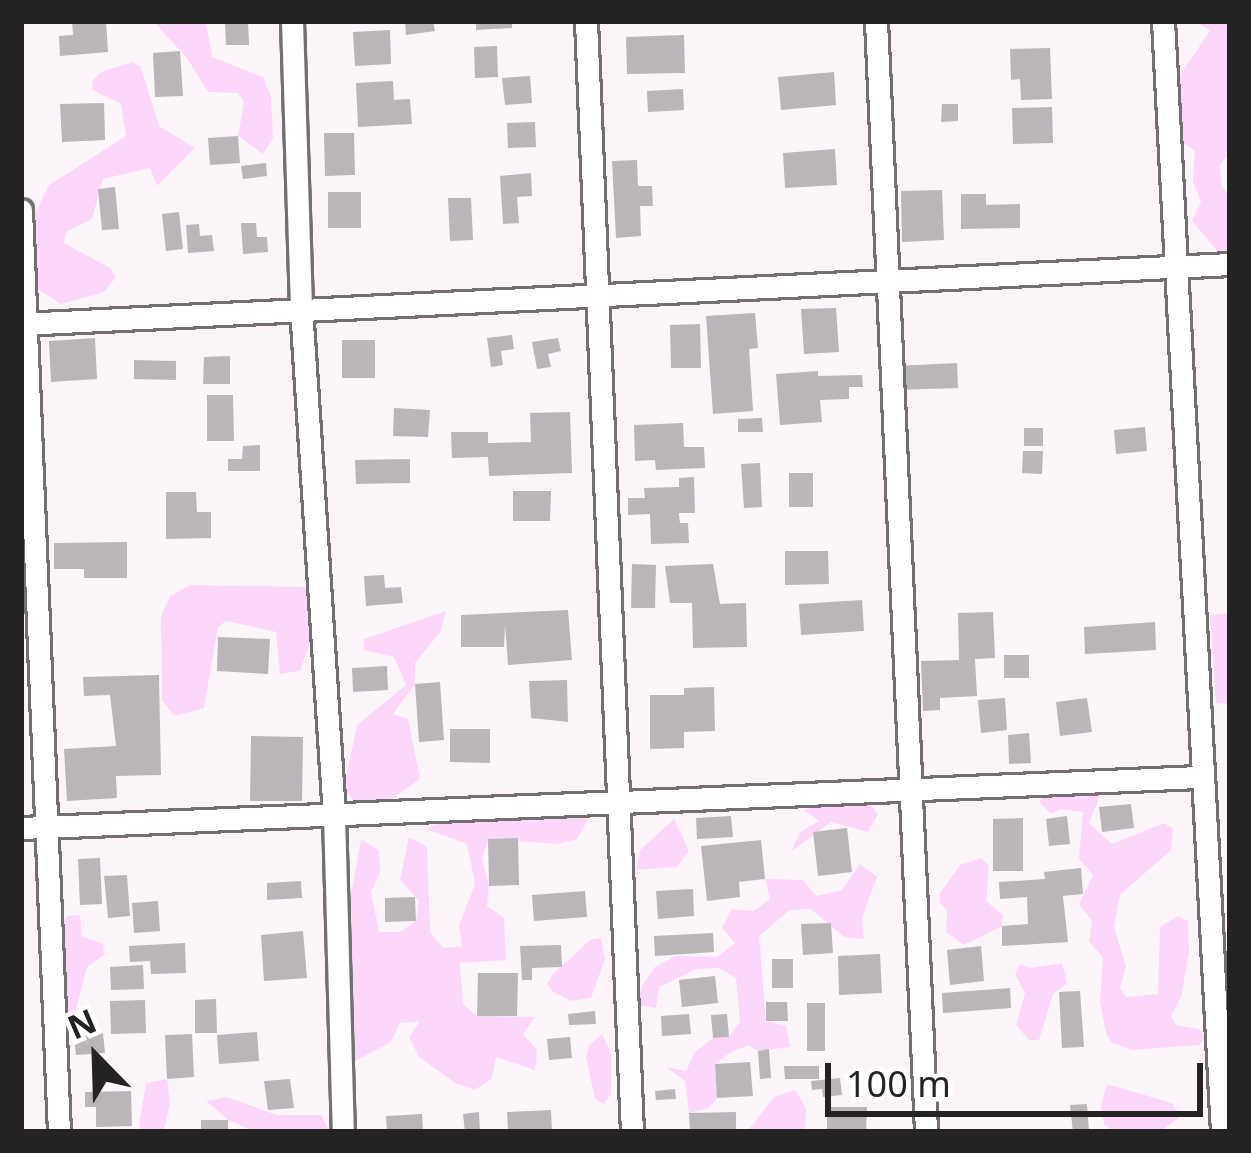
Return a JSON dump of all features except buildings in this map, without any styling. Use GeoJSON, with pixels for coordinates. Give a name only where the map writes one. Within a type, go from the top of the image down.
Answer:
{"type":"FeatureCollection","features":[{"type":"Feature","properties":{"kind":"street"},"geometry":{"type":"LineString","coordinates":[[292,21],[302,307],[334,815],[344,1132]]}},
{"type":"Feature","properties":{"kind":"street"},"geometry":{"type":"LineString","coordinates":[[586,21],[632,1132]]}},
{"type":"Feature","properties":{"kind":"street"},"geometry":{"type":"LineString","coordinates":[[876,21],[926,1132]]}},
{"type":"Feature","properties":{"kind":"street"},"geometry":{"type":"LineString","coordinates":[[1163,21],[1222,1132]]}},
{"type":"Feature","properties":{"kind":"street"},"geometry":{"type":"LineString","coordinates":[[21,210],[59,1132]]}},
{"type":"Feature","properties":{"kind":"street"},"geometry":{"type":"LineString","coordinates":[[23,324],[1230,264]]}},
{"type":"Feature","properties":{"kind":"street"},"geometry":{"type":"LineString","coordinates":[[21,828],[1200,778]]}},
{"type":"Feature","properties":{"kind":"shaded area"},"geometry":{"type":"Polygon","coordinates":[[[153,21],[206,21],[212,57],[263,77],[271,97],[273,138],[263,154],[238,136],[244,102],[238,93],[208,92],[187,58],[153,21]]]}},
{"type":"Feature","properties":{"kind":"shaded area"},"geometry":{"type":"Polygon","coordinates":[[[1195,21],[1230,21],[1230,152],[1220,165],[1222,186],[1230,197],[1230,251],[1218,252],[1192,221],[1201,202],[1193,182],[1195,151],[1177,139],[1174,129],[1181,108],[1179,76],[1210,31],[1195,21]]]}},
{"type":"Feature","properties":{"kind":"shaded area"},"geometry":{"type":"Polygon","coordinates":[[[132,62],[141,67],[159,126],[195,148],[157,186],[150,168],[103,179],[92,219],[66,232],[64,243],[110,268],[116,277],[104,292],[61,304],[35,287],[25,234],[49,185],[126,136],[121,104],[92,90],[101,72],[132,62]]]}},
{"type":"Feature","properties":{"kind":"shaded area"},"geometry":{"type":"Polygon","coordinates":[[[190,585],[306,587],[311,640],[300,671],[280,674],[276,632],[226,621],[218,627],[204,708],[174,716],[162,700],[161,616],[170,596],[190,585]]]}},
{"type":"Feature","properties":{"kind":"shaded area"},"geometry":{"type":"Polygon","coordinates":[[[446,611],[441,631],[415,663],[415,684],[393,714],[408,719],[420,779],[376,810],[356,804],[344,788],[357,725],[406,685],[394,657],[364,650],[364,639],[446,611]]]}},
{"type":"Feature","properties":{"kind":"shaded area"},"geometry":{"type":"Polygon","coordinates":[[[1230,613],[1230,704],[1216,703],[1210,615],[1230,613]]]}},
{"type":"Feature","properties":{"kind":"shaded area"},"geometry":{"type":"Polygon","coordinates":[[[1093,787],[1101,794],[1089,823],[1112,844],[1164,823],[1173,829],[1171,850],[1120,895],[1114,927],[1126,967],[1120,988],[1126,997],[1158,994],[1160,927],[1178,916],[1188,921],[1189,952],[1181,997],[1171,1016],[1176,1025],[1199,1029],[1206,1037],[1199,1045],[1132,1050],[1112,1043],[1106,1034],[1100,1002],[1103,958],[1089,941],[1092,921],[1079,904],[1093,875],[1079,859],[1083,812],[1061,809],[1051,814],[1039,802],[1045,794],[1093,787]]]}},
{"type":"Feature","properties":{"kind":"shaded area"},"geometry":{"type":"Polygon","coordinates":[[[847,795],[870,803],[878,814],[868,832],[831,822],[791,852],[800,832],[819,821],[804,810],[847,795]]]}},
{"type":"Feature","properties":{"kind":"shaded area"},"geometry":{"type":"Polygon","coordinates":[[[569,812],[589,818],[577,839],[558,844],[489,839],[482,858],[489,886],[487,906],[504,918],[506,960],[460,963],[463,1004],[477,1016],[535,1017],[523,1034],[537,1050],[535,1070],[496,1057],[492,1078],[475,1090],[455,1083],[419,1057],[409,1037],[420,1021],[400,1023],[391,1042],[353,1062],[337,1047],[351,1007],[346,923],[361,839],[379,851],[380,872],[371,892],[379,932],[400,932],[416,921],[419,901],[400,880],[409,837],[427,847],[430,932],[443,948],[462,946],[459,925],[475,884],[467,844],[426,829],[445,821],[569,812]]]}},
{"type":"Feature","properties":{"kind":"shaded area"},"geometry":{"type":"Polygon","coordinates":[[[674,819],[689,851],[677,867],[636,870],[640,850],[674,819]]]}},
{"type":"Feature","properties":{"kind":"shaded area"},"geometry":{"type":"Polygon","coordinates":[[[981,858],[989,866],[986,901],[1003,915],[1002,926],[964,945],[946,932],[947,910],[940,903],[940,893],[960,865],[981,858]]]}},
{"type":"Feature","properties":{"kind":"shaded area"},"geometry":{"type":"Polygon","coordinates":[[[860,864],[877,877],[862,918],[864,939],[844,937],[811,909],[790,910],[759,936],[766,1021],[786,1026],[790,1047],[758,1051],[749,1045],[731,1052],[715,1064],[717,1098],[709,1108],[689,1113],[685,1081],[666,1067],[686,1071],[695,1052],[713,1038],[729,1037],[740,1021],[736,978],[718,968],[697,969],[659,987],[656,1008],[636,1005],[643,984],[655,967],[675,956],[717,957],[735,943],[722,928],[732,909],[753,911],[770,899],[765,879],[803,880],[816,896],[842,890],[860,864]]]}},
{"type":"Feature","properties":{"kind":"shaded area"},"geometry":{"type":"Polygon","coordinates":[[[80,915],[82,936],[103,944],[104,955],[87,967],[75,1014],[65,1021],[60,926],[67,916],[80,915]]]}},
{"type":"Feature","properties":{"kind":"shaded area"},"geometry":{"type":"Polygon","coordinates":[[[601,938],[605,959],[591,998],[571,1001],[553,992],[547,984],[552,975],[590,940],[601,938]]]}},
{"type":"Feature","properties":{"kind":"shaded area"},"geometry":{"type":"Polygon","coordinates":[[[1062,963],[1067,983],[1053,994],[1039,1040],[1029,1040],[1016,1025],[1025,993],[1015,974],[1020,964],[1031,968],[1062,963]]]}},
{"type":"Feature","properties":{"kind":"shaded area"},"geometry":{"type":"Polygon","coordinates":[[[602,1034],[611,1053],[611,1094],[604,1104],[595,1099],[586,1057],[589,1045],[602,1034]]]}},
{"type":"Feature","properties":{"kind":"shaded area"},"geometry":{"type":"Polygon","coordinates":[[[167,1079],[170,1102],[164,1132],[144,1132],[139,1126],[146,1083],[167,1079]]]}},
{"type":"Feature","properties":{"kind":"shaded area"},"geometry":{"type":"Polygon","coordinates":[[[1107,1084],[1172,1103],[1180,1117],[1160,1132],[1116,1132],[1104,1125],[1101,1104],[1107,1084]]]}},
{"type":"Feature","properties":{"kind":"shaded area"},"geometry":{"type":"Polygon","coordinates":[[[795,1090],[806,1108],[805,1132],[747,1132],[774,1097],[795,1090]]]}},
{"type":"Feature","properties":{"kind":"shaded area"},"geometry":{"type":"Polygon","coordinates":[[[227,1097],[277,1115],[321,1115],[330,1132],[256,1132],[228,1120],[206,1101],[227,1097]]]}}]}
